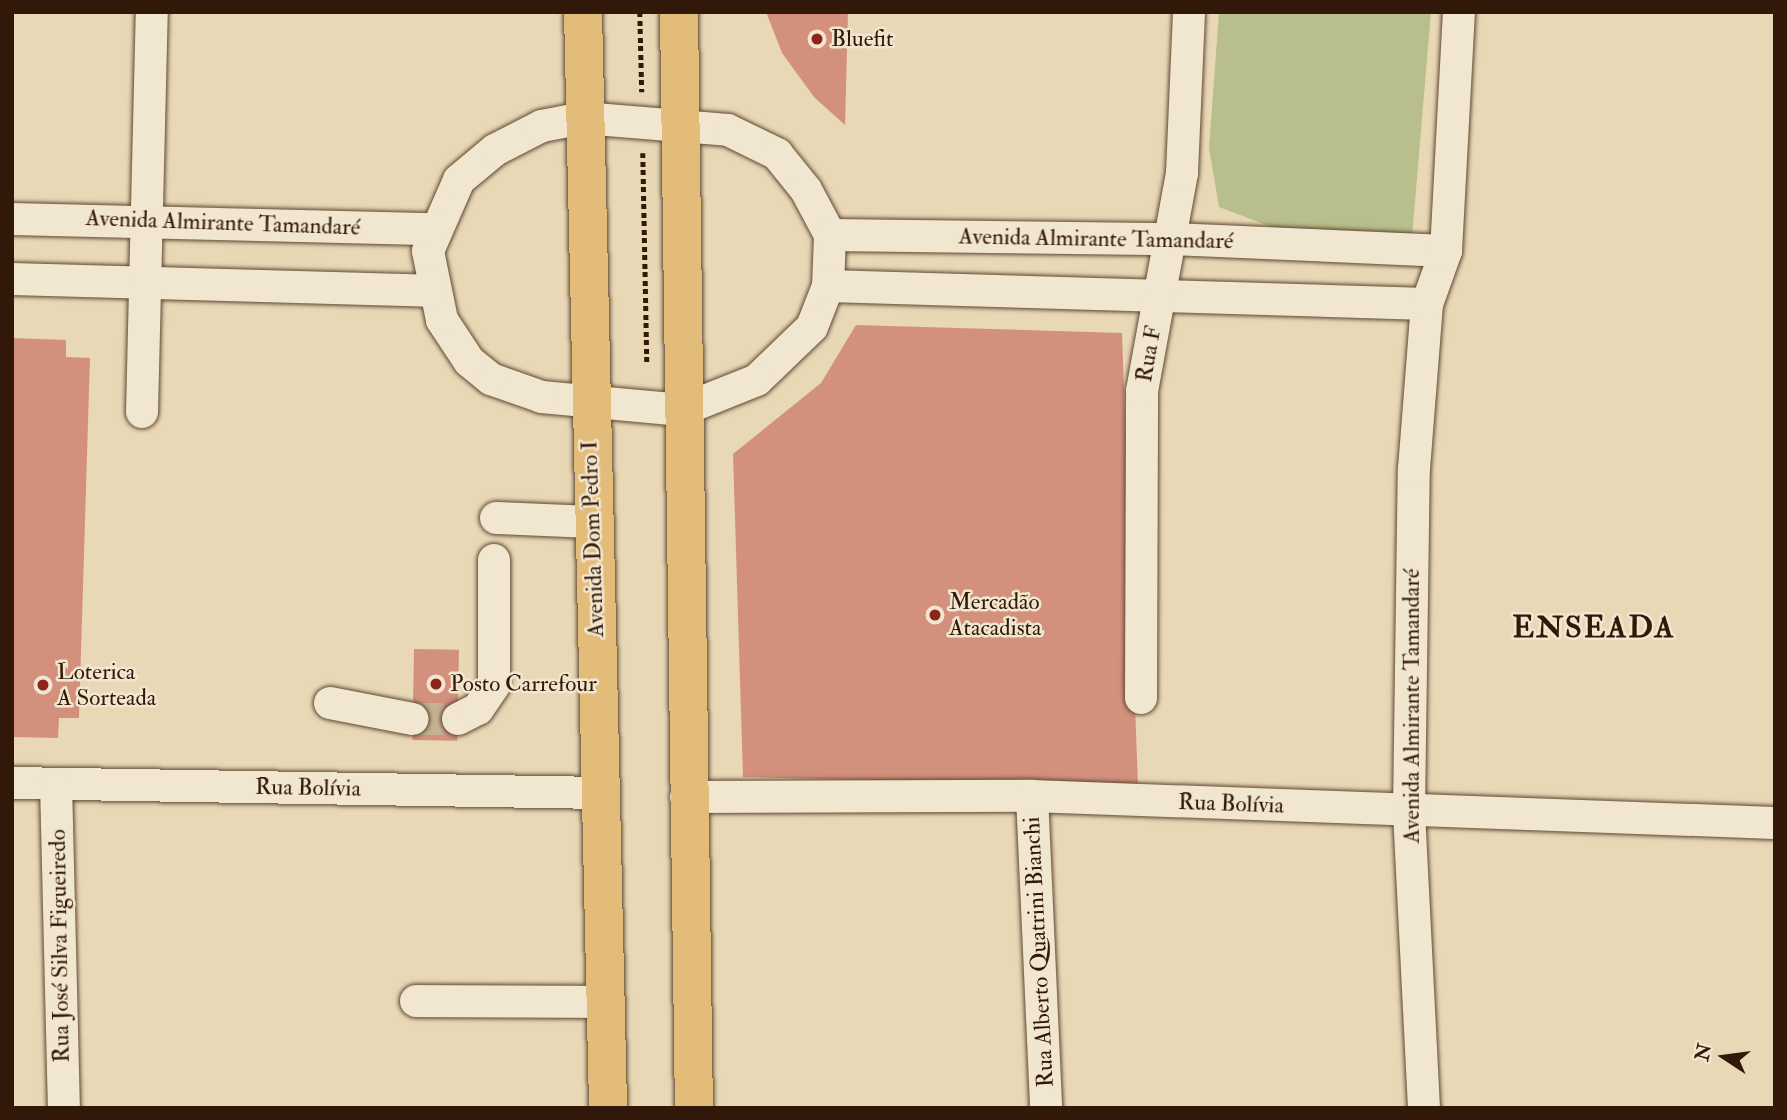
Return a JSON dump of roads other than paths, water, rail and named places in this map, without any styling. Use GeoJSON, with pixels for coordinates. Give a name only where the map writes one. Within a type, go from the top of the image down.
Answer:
{"type":"FeatureCollection","features":[{"type":"Feature","properties":{"kind":"main road","name":"Avenida Dom Pedro I"},"geometry":{"type":"LineString","coordinates":[[583,12],[588,400],[603,793],[608,1108]]}},
{"type":"Feature","properties":{"kind":"main road"},"geometry":{"type":"LineString","coordinates":[[678,12],[686,797],[694,1108]]}},
{"type":"Feature","properties":{"kind":"street"},"geometry":{"type":"LineString","coordinates":[[142,412],[149,283],[152,12]]}},
{"type":"Feature","properties":{"kind":"street","name":"Rua F"},"geometry":{"type":"LineString","coordinates":[[1141,698],[1142,391],[1182,173],[1189,12]]}},
{"type":"Feature","properties":{"kind":"street","name":"Avenida Almirante Tamandaré"},"geometry":{"type":"LineString","coordinates":[[1424,1108],[1409,811],[1413,469],[1427,304],[1446,251],[1458,12]]}},
{"type":"Feature","properties":{"kind":"street"},"geometry":{"type":"LineString","coordinates":[[583,118],[680,128],[728,131],[777,153],[830,235],[828,286],[812,327],[787,355],[757,380],[682,410],[542,397],[491,379],[468,361],[431,291],[428,251],[434,229],[459,180],[495,150],[542,126],[583,118]]}},
{"type":"Feature","properties":{"kind":"street","name":"Avenida Almirante Tamandaré"},"geometry":{"type":"LineString","coordinates":[[12,219],[434,229]]}},
{"type":"Feature","properties":{"kind":"street","name":"Avenida Almirante Tamandaré"},"geometry":{"type":"LineString","coordinates":[[830,235],[1172,239],[1446,251]]}},
{"type":"Feature","properties":{"kind":"street"},"geometry":{"type":"LineString","coordinates":[[12,279],[431,291]]}},
{"type":"Feature","properties":{"kind":"street"},"geometry":{"type":"LineString","coordinates":[[828,286],[1427,304]]}},
{"type":"Feature","properties":{"kind":"street"},"geometry":{"type":"LineString","coordinates":[[496,519],[593,522]]}},
{"type":"Feature","properties":{"kind":"street"},"geometry":{"type":"LineString","coordinates":[[458,719],[478,709],[495,685],[494,560]]}},
{"type":"Feature","properties":{"kind":"street"},"geometry":{"type":"LineString","coordinates":[[330,703],[412,719]]}},
{"type":"Feature","properties":{"kind":"street","name":"Rua Bolívia"},"geometry":{"type":"LineString","coordinates":[[12,783],[603,793]]}},
{"type":"Feature","properties":{"kind":"street","name":"Rua José Silva Figueiredo"},"geometry":{"type":"LineString","coordinates":[[57,784],[64,1108]]}},
{"type":"Feature","properties":{"kind":"street","name":"Rua Bolívia"},"geometry":{"type":"LineString","coordinates":[[686,797],[1032,796],[1775,823]]}},
{"type":"Feature","properties":{"kind":"street","name":"Rua Alberto Quatrini Bianchi"},"geometry":{"type":"LineString","coordinates":[[1032,796],[1046,1108]]}},
{"type":"Feature","properties":{"kind":"street"},"geometry":{"type":"LineString","coordinates":[[416,1001],[606,1002]]}},
{"type":"Feature","properties":{"kind":"tunnel"},"geometry":{"type":"LineString","coordinates":[[412,719],[458,719]]}},
{"type":"Feature","properties":{"kind":"place","name":"Bluefit"},"geometry":{"type":"Point","coordinates":[817,39]}},
{"type":"Feature","properties":{"kind":"place","name":"Mercadão Atacadista"},"geometry":{"type":"Point","coordinates":[935,615]}},
{"type":"Feature","properties":{"kind":"place","name":"Posto Carrefour"},"geometry":{"type":"Point","coordinates":[436,684]}},
{"type":"Feature","properties":{"kind":"place","name":"Loterica A Sorteada"},"geometry":{"type":"Point","coordinates":[43,685]}},
{"type":"Feature","properties":{"kind":"district","name":"ENSEADA"},"geometry":{"type":"Point","coordinates":[1594,628]}}]}
